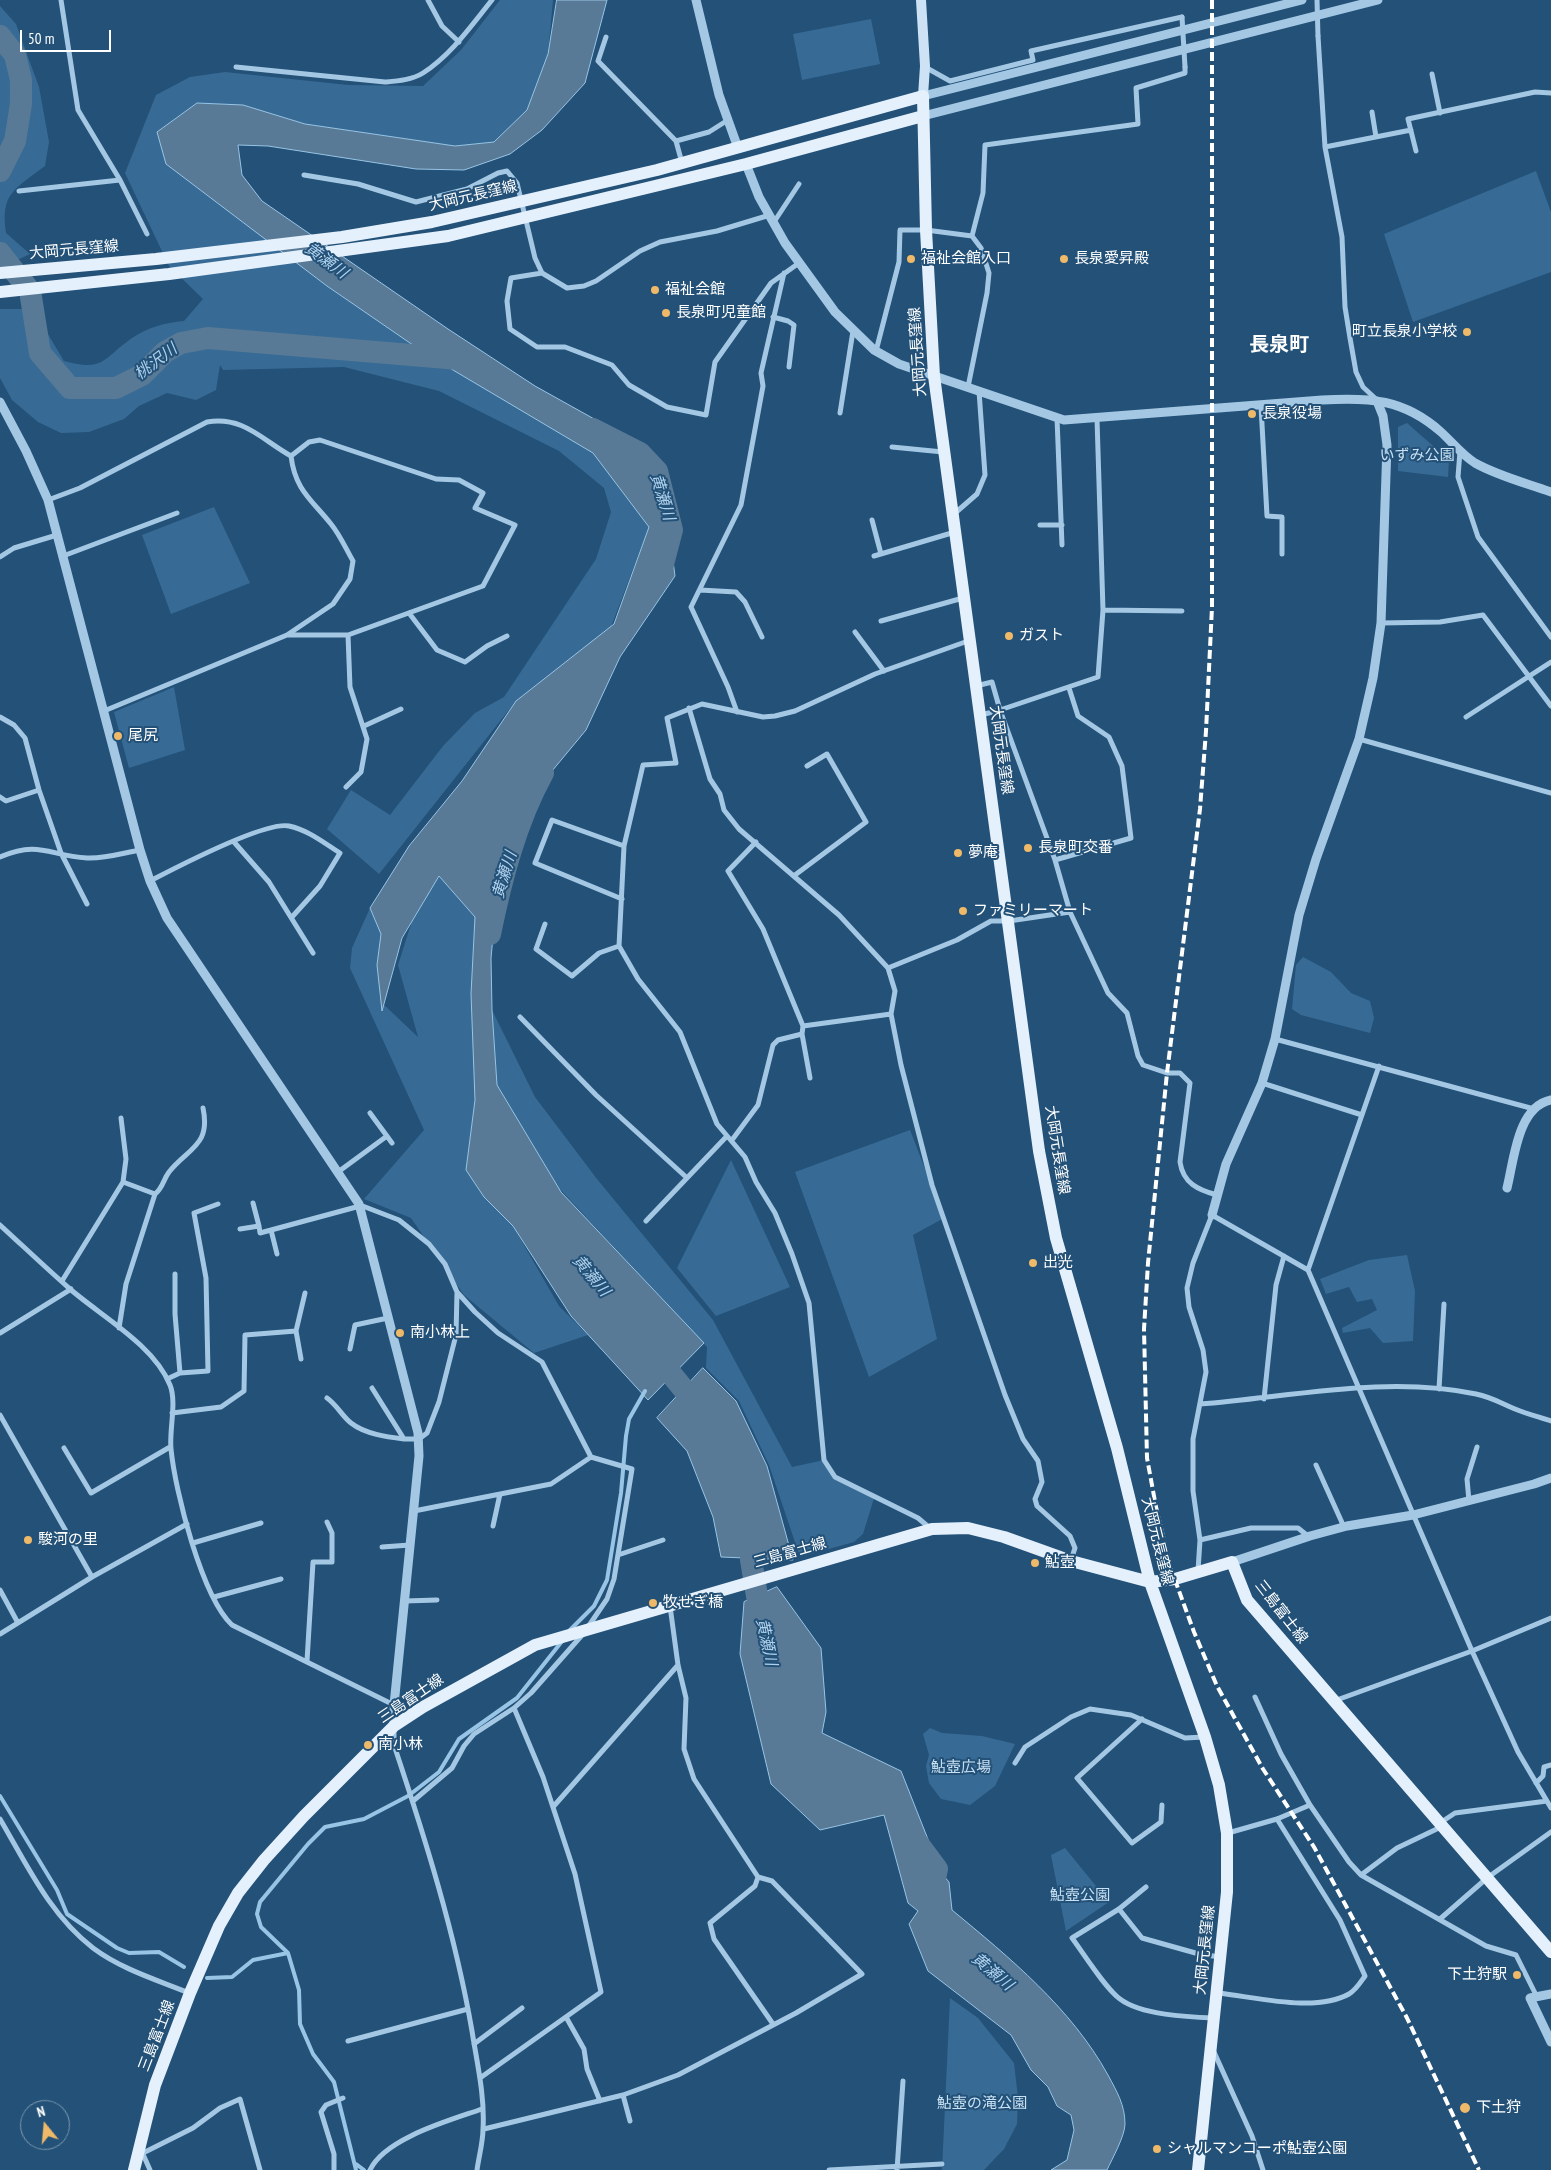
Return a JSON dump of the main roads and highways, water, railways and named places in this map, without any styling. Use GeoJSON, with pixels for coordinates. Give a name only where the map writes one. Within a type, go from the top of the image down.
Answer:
{"type":"FeatureCollection","features":[{"type":"Feature","properties":{"kind":"main road"},"geometry":{"type":"LineString","coordinates":[[922,0],[925,66],[923,96]]}},
{"type":"Feature","properties":{"kind":"main road","name":"大岡元長窪線"},"geometry":{"type":"LineString","coordinates":[[0,273],[156,259],[342,237],[432,222],[682,163],[923,96],[926,230],[934,376],[968,641],[1009,921],[1039,1152],[1056,1238],[1117,1448],[1150,1582],[1205,1737],[1219,1785],[1227,1833],[1227,1892],[1198,2170]]}},
{"type":"Feature","properties":{"kind":"main road"},"geometry":{"type":"LineString","coordinates":[[1,292],[170,274],[448,236],[746,164],[923,116]]}},
{"type":"Feature","properties":{"kind":"main road","name":"三島富士線"},"geometry":{"type":"LineString","coordinates":[[134,2170],[141,2152],[155,2085],[190,1993],[220,1926],[238,1893],[258,1866],[304,1816],[394,1726],[515,1654],[535,1645],[932,1529],[968,1528],[1004,1537],[1071,1561],[1150,1582],[1175,1579],[1232,1562],[1247,1600],[1551,1952]]}},
{"type":"Feature","properties":{"kind":"water"},"geometry":{"type":"Polygon","coordinates":[[[557,0],[607,0],[585,83],[542,130],[510,154],[464,170],[416,169],[268,146],[238,145],[242,175],[262,201],[448,329],[535,386],[605,425],[664,492],[675,576],[620,657],[586,730],[528,800],[496,905],[491,958],[497,1085],[561,1192],[704,1343],[648,1400],[571,1316],[513,1226],[484,1197],[466,1170],[475,1100],[471,994],[475,917],[439,876],[402,938],[382,1011],[377,965],[381,934],[370,908],[409,846],[462,781],[516,701],[614,624],[649,527],[593,453],[426,354],[327,286],[166,164],[157,132],[197,103],[243,105],[305,124],[455,146],[494,142],[527,110],[548,54],[557,0]]]}},
{"type":"Feature","properties":{"kind":"water"},"geometry":{"type":"Polygon","coordinates":[[[703,1368],[736,1401],[767,1466],[793,1560],[721,1557],[713,1517],[687,1451],[657,1418],[703,1368]]]}},
{"type":"Feature","properties":{"kind":"water"},"geometry":{"type":"Polygon","coordinates":[[[777,1587],[821,1648],[826,1712],[822,1733],[901,1771],[935,1857],[932,1884],[921,1906],[943,1875],[949,1882],[952,1910],[1038,1985],[1058,2006],[1093,2051],[1108,2075],[1122,2105],[1125,2124],[1121,2141],[1107,2170],[1051,2170],[1067,2160],[1074,2130],[1071,2115],[1057,2106],[1048,2087],[1031,2070],[1011,2035],[928,1971],[909,1924],[918,1911],[908,1903],[884,1815],[820,1830],[771,1784],[740,1654],[744,1602],[777,1587]]]}},
{"type":"Feature","properties":{"kind":"waterway","name":"桃沢川"},"geometry":{"type":"LineString","coordinates":[[0,36],[15,55],[21,80],[21,104],[15,141],[0,171]]}},
{"type":"Feature","properties":{"kind":"waterway","name":"桃沢川"},"geometry":{"type":"LineString","coordinates":[[0,253],[30,291],[40,353],[70,388],[116,388],[142,375],[165,352],[181,343],[208,338],[459,359]]}},
{"type":"Feature","properties":{"kind":"waterway","name":"黄瀬川"},"geometry":{"type":"LineString","coordinates":[[593,429],[640,453],[657,471],[672,530],[662,568]]}},
{"type":"Feature","properties":{"kind":"waterway","name":"黄瀬川"},"geometry":{"type":"LineString","coordinates":[[490,934],[499,893],[517,831],[543,773]]}},
{"type":"Feature","properties":{"kind":"waterway","name":"黄瀬川"},"geometry":{"type":"LineString","coordinates":[[654,1353],[703,1413]]}},
{"type":"Feature","properties":{"kind":"waterway"},"geometry":{"type":"LineString","coordinates":[[570,1630],[594,1606],[607,1580],[621,1493],[629,1419],[645,1391]]}},
{"type":"Feature","properties":{"kind":"waterway","name":"黄瀬川"},"geometry":{"type":"LineString","coordinates":[[753,1530],[751,1560],[762,1626]]}},
{"type":"Feature","properties":{"kind":"waterway"},"geometry":{"type":"LineString","coordinates":[[356,2170],[334,2082],[313,2054],[300,2024],[299,1990],[288,1953],[261,1927],[257,1914],[260,1902],[308,1844],[325,1827],[364,1819],[408,1796],[439,1772],[459,1739],[517,1698],[563,1640]]}},
{"type":"Feature","properties":{"kind":"waterway"},"geometry":{"type":"LineString","coordinates":[[0,1796],[57,1890],[67,1914],[117,1948],[129,1953],[159,1952],[184,1967]]}},
{"type":"Feature","properties":{"kind":"waterway","name":"黄瀬川"},"geometry":{"type":"LineString","coordinates":[[917,1842],[937,1869],[929,1907],[937,1917]]}},
{"type":"Feature","properties":{"kind":"waterway"},"geometry":{"type":"LineString","coordinates":[[207,1978],[232,1977],[253,1960],[288,1953]]}},
{"type":"Feature","properties":{"kind":"waterway"},"geometry":{"type":"LineString","coordinates":[[356,2164],[364,2170]]}},
{"type":"Feature","properties":{"kind":"railway"},"geometry":{"type":"LineString","coordinates":[[1212,0],[1212,607],[1200,809],[1167,1073],[1148,1263],[1144,1329],[1147,1458],[1156,1507],[1171,1569],[1194,1632],[1217,1686],[1263,1769],[1314,1847],[1407,2018],[1479,2170]]}},
{"type":"Feature","properties":{"kind":"place","name":"福祉会館入口"},"geometry":{"type":"Point","coordinates":[911,259]}},
{"type":"Feature","properties":{"kind":"place","name":"長泉愛昇殿"},"geometry":{"type":"Point","coordinates":[1064,259]}},
{"type":"Feature","properties":{"kind":"place","name":"福祉会館"},"geometry":{"type":"Point","coordinates":[655,290]}},
{"type":"Feature","properties":{"kind":"place","name":"長泉町児童館"},"geometry":{"type":"Point","coordinates":[666,313]}},
{"type":"Feature","properties":{"kind":"place","name":"町立長泉小学校"},"geometry":{"type":"Point","coordinates":[1467,332]}},
{"type":"Feature","properties":{"kind":"place","name":"長泉役場"},"geometry":{"type":"Point","coordinates":[1252,414]}},
{"type":"Feature","properties":{"kind":"place","name":"ガスト"},"geometry":{"type":"Point","coordinates":[1009,636]}},
{"type":"Feature","properties":{"kind":"place","name":"尾尻"},"geometry":{"type":"Point","coordinates":[118,736]}},
{"type":"Feature","properties":{"kind":"place","name":"長泉町交番"},"geometry":{"type":"Point","coordinates":[1028,848]}},
{"type":"Feature","properties":{"kind":"place","name":"夢庵"},"geometry":{"type":"Point","coordinates":[958,853]}},
{"type":"Feature","properties":{"kind":"place","name":"ファミリーマート"},"geometry":{"type":"Point","coordinates":[963,911]}},
{"type":"Feature","properties":{"kind":"place","name":"出光"},"geometry":{"type":"Point","coordinates":[1033,1263]}},
{"type":"Feature","properties":{"kind":"place","name":"南小林上"},"geometry":{"type":"Point","coordinates":[400,1333]}},
{"type":"Feature","properties":{"kind":"place","name":"駿河の里"},"geometry":{"type":"Point","coordinates":[28,1540]}},
{"type":"Feature","properties":{"kind":"place","name":"鮎壺"},"geometry":{"type":"Point","coordinates":[1035,1563]}},
{"type":"Feature","properties":{"kind":"place","name":"牧せぎ橋"},"geometry":{"type":"Point","coordinates":[653,1603]}},
{"type":"Feature","properties":{"kind":"place","name":"南小林"},"geometry":{"type":"Point","coordinates":[368,1745]}},
{"type":"Feature","properties":{"kind":"place","name":"下土狩駅"},"geometry":{"type":"Point","coordinates":[1517,1975]}},
{"type":"Feature","properties":{"kind":"place","name":"下土狩"},"geometry":{"type":"Point","coordinates":[1465,2108]}},
{"type":"Feature","properties":{"kind":"place","name":"シャルマンコーポ鮎壺公園"},"geometry":{"type":"Point","coordinates":[1157,2149]}},
{"type":"Feature","properties":{"kind":"district","name":"長泉町"},"geometry":{"type":"Point","coordinates":[1279,345]}},
{"type":"Feature","properties":{"kind":"park label","name":"いずみ公園"},"geometry":{"type":"Point","coordinates":[1417,456]}},
{"type":"Feature","properties":{"kind":"park label","name":"鮎壺広場"},"geometry":{"type":"Point","coordinates":[961,1768]}},
{"type":"Feature","properties":{"kind":"park label","name":"鮎壺公園"},"geometry":{"type":"Point","coordinates":[1080,1896]}},
{"type":"Feature","properties":{"kind":"park label","name":"鮎壺の滝公園"},"geometry":{"type":"Point","coordinates":[982,2104]}}]}
